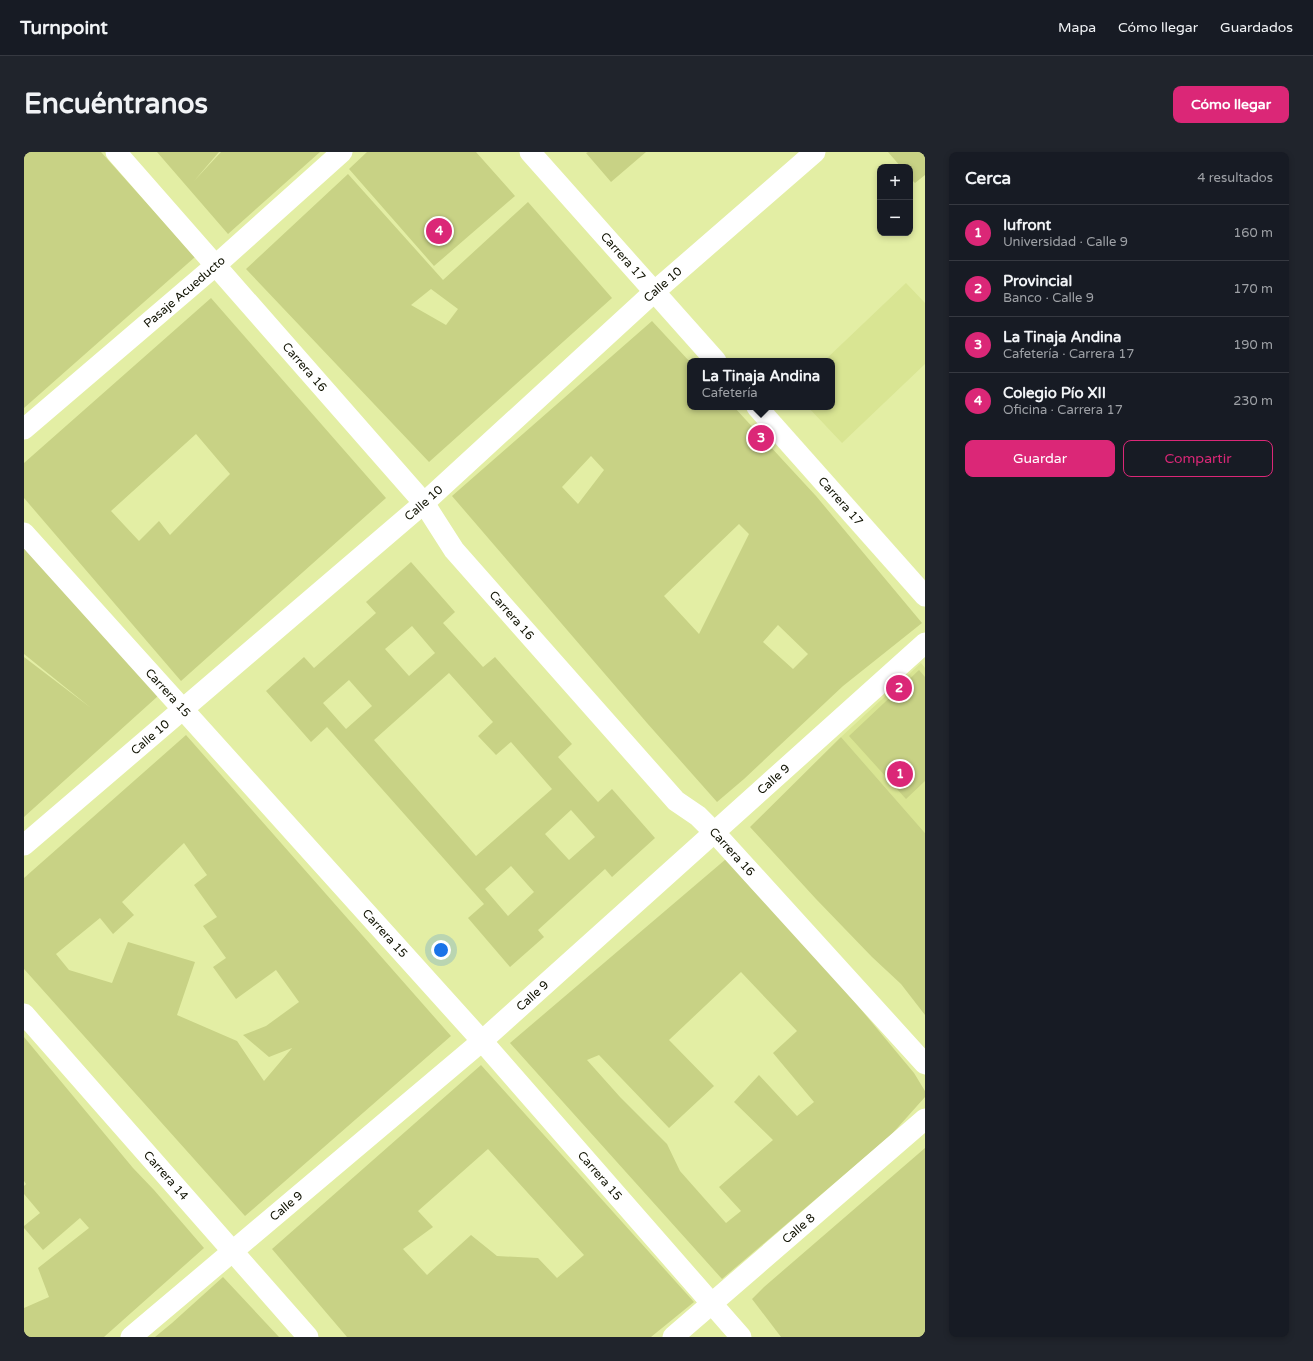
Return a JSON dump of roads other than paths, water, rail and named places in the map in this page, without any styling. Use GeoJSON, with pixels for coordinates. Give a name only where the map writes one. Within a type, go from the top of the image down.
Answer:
{"type":"FeatureCollection","features":[{"type":"Feature","properties":{"kind":"street","name":"Carrera 16"},"geometry":{"type":"LineString","coordinates":[[116,152],[424,503],[454,550],[676,801],[698,816],[716,833],[925,1064]]}},
{"type":"Feature","properties":{"kind":"street","name":"Pasaje Acueducto"},"geometry":{"type":"LineString","coordinates":[[24,429],[216,265],[342,152]]}},
{"type":"Feature","properties":{"kind":"street","name":"Carrera 17"},"geometry":{"type":"LineString","coordinates":[[530,152],[713,358]]}},
{"type":"Feature","properties":{"kind":"street","name":"Calle 10"},"geometry":{"type":"LineString","coordinates":[[24,845],[424,503],[654,292],[815,152]]}},
{"type":"Feature","properties":{"kind":"street","name":"Carrera 17"},"geometry":{"type":"LineString","coordinates":[[760,410],[925,596]]}},
{"type":"Feature","properties":{"kind":"street","name":"Carrera 15"},"geometry":{"type":"LineString","coordinates":[[24,533],[482,1041],[714,1303],[741,1337]]}},
{"type":"Feature","properties":{"kind":"street","name":"Calle 9"},"geometry":{"type":"LineString","coordinates":[[131,1337],[482,1041],[716,833],[925,644]]}},
{"type":"Feature","properties":{"kind":"street","name":"Carrera 14"},"geometry":{"type":"LineString","coordinates":[[24,1014],[308,1337]]}},
{"type":"Feature","properties":{"kind":"street","name":"Calle 8"},"geometry":{"type":"LineString","coordinates":[[673,1337],[925,1119]]}},
{"type":"Feature","properties":{"kind":"place","name":"Colegio Pío XII"},"geometry":{"type":"Point","coordinates":[439,231]}},
{"type":"Feature","properties":{"kind":"place","name":"La Tinaja Andina"},"geometry":{"type":"Point","coordinates":[761,438]}},
{"type":"Feature","properties":{"kind":"place","name":"Provincial"},"geometry":{"type":"Point","coordinates":[899,688]}},
{"type":"Feature","properties":{"kind":"place","name":"Iufront"},"geometry":{"type":"Point","coordinates":[900,774]}}]}
